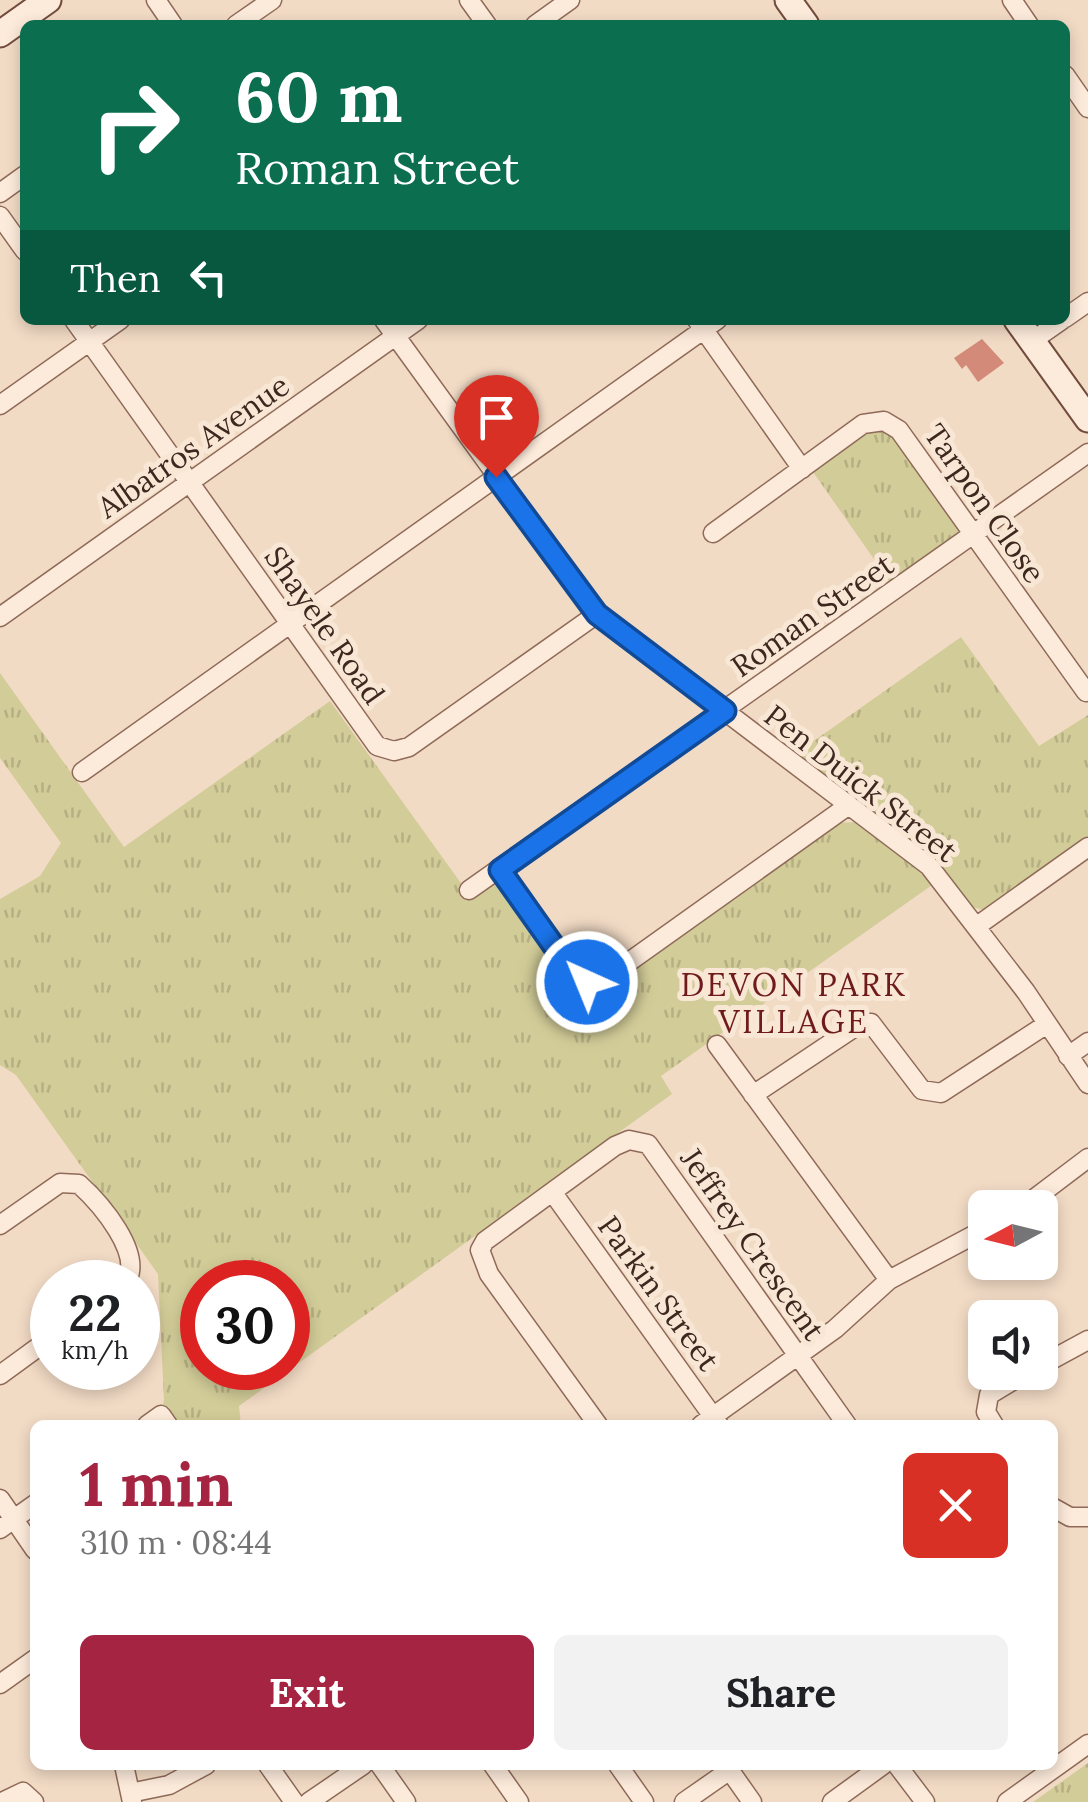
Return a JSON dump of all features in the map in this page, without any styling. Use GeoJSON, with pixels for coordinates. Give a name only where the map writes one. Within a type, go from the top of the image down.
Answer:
{"type":"FeatureCollection","features":[{"type":"Feature","properties":{"kind":"street"},"geometry":{"type":"LineString","coordinates":[[2,29],[48,0]]}},
{"type":"Feature","properties":{"kind":"street"},"geometry":{"type":"LineString","coordinates":[[243,20],[272,0]]}},
{"type":"Feature","properties":{"kind":"street"},"geometry":{"type":"LineString","coordinates":[[542,20],[570,0]]}},
{"type":"Feature","properties":{"kind":"street"},"geometry":{"type":"LineString","coordinates":[[0,216],[20,244]]}},
{"type":"Feature","properties":{"kind":"street","name":"Shayele Road"},"geometry":{"type":"LineString","coordinates":[[78,325],[377,746],[394,751],[409,747],[597,614]]}},
{"type":"Feature","properties":{"kind":"street"},"geometry":{"type":"LineString","coordinates":[[0,405],[113,325]]}},
{"type":"Feature","properties":{"kind":"street","name":"Pen Duick Street"},"geometry":{"type":"LineString","coordinates":[[388,325],[597,614],[929,866],[978,926],[1088,1084]]}},
{"type":"Feature","properties":{"kind":"street","name":"Albatros Avenue"},"geometry":{"type":"LineString","coordinates":[[0,617],[411,325]]}},
{"type":"Feature","properties":{"kind":"street"},"geometry":{"type":"LineString","coordinates":[[82,772],[703,325]]}},
{"type":"Feature","properties":{"kind":"street"},"geometry":{"type":"LineString","coordinates":[[707,325],[802,469]]}},
{"type":"Feature","properties":{"kind":"street"},"geometry":{"type":"LineString","coordinates":[[1025,331],[1088,419]]}},
{"type":"Feature","properties":{"kind":"street","name":"Tarpon Close"},"geometry":{"type":"LineString","coordinates":[[713,533],[863,424],[890,423],[900,430],[1086,692]]}},
{"type":"Feature","properties":{"kind":"street","name":"Roman Street"},"geometry":{"type":"LineString","coordinates":[[468,890],[1088,453]]}},
{"type":"Feature","properties":{"kind":"street"},"geometry":{"type":"LineString","coordinates":[[500,870],[575,976],[594,983],[849,805]]}},
{"type":"Feature","properties":{"kind":"street"},"geometry":{"type":"LineString","coordinates":[[978,926],[1088,847]]}},
{"type":"Feature","properties":{"kind":"street"},"geometry":{"type":"LineString","coordinates":[[753,1095],[858,1025],[871,1023],[916,1084],[922,1090],[941,1093],[1047,1024]]}},
{"type":"Feature","properties":{"kind":"street"},"geometry":{"type":"LineString","coordinates":[[1068,1056],[1088,1042]]}},
{"type":"Feature","properties":{"kind":"street"},"geometry":{"type":"LineString","coordinates":[[717,1045],[889,1280]]}},
{"type":"Feature","properties":{"kind":"street","name":"Jeffrey Crescent"},"geometry":{"type":"LineString","coordinates":[[594,1420],[481,1261],[484,1241],[614,1146],[637,1140],[648,1144],[844,1420]]}},
{"type":"Feature","properties":{"kind":"street"},"geometry":{"type":"LineString","coordinates":[[1046,1190],[1088,1158]]}},
{"type":"Feature","properties":{"kind":"street"},"geometry":{"type":"LineString","coordinates":[[0,1225],[60,1183],[79,1184],[130,1253],[131,1260]]}},
{"type":"Feature","properties":{"kind":"street","name":"Parkin Street"},"geometry":{"type":"LineString","coordinates":[[553,1192],[710,1420]]}},
{"type":"Feature","properties":{"kind":"street"},"geometry":{"type":"LineString","coordinates":[[714,1420],[889,1280],[968,1238]]}},
{"type":"Feature","properties":{"kind":"street"},"geometry":{"type":"LineString","coordinates":[[1058,1356],[1088,1340]]}},
{"type":"Feature","properties":{"kind":"street"},"geometry":{"type":"LineString","coordinates":[[0,1375],[30,1354]]}},
{"type":"Feature","properties":{"kind":"street"},"geometry":{"type":"LineString","coordinates":[[991,1420],[986,1412],[989,1395],[997,1390]]}},
{"type":"Feature","properties":{"kind":"street"},"geometry":{"type":"LineString","coordinates":[[0,1498],[7,1524],[30,1545]]}},
{"type":"Feature","properties":{"kind":"street"},"geometry":{"type":"LineString","coordinates":[[7,1524],[30,1508]]}},
{"type":"Feature","properties":{"kind":"street"},"geometry":{"type":"LineString","coordinates":[[1058,1511],[1070,1518],[1088,1517]]}},
{"type":"Feature","properties":{"kind":"street"},"geometry":{"type":"LineString","coordinates":[[0,1684],[30,1663]]}},
{"type":"Feature","properties":{"kind":"street"},"geometry":{"type":"LineString","coordinates":[[1058,1765],[1088,1744]]}},
{"type":"Feature","properties":{"kind":"street"},"geometry":{"type":"LineString","coordinates":[[125,1770],[131,1798],[170,1785],[197,1770]]}},
{"type":"Feature","properties":{"kind":"street"},"geometry":{"type":"LineString","coordinates":[[272,1770],[294,1802]]}},
{"type":"Feature","properties":{"kind":"street"},"geometry":{"type":"LineString","coordinates":[[308,1802],[356,1770]]}},
{"type":"Feature","properties":{"kind":"street"},"geometry":{"type":"LineString","coordinates":[[384,1770],[406,1802]]}},
{"type":"Feature","properties":{"kind":"street"},"geometry":{"type":"LineString","coordinates":[[497,1770],[519,1802]]}},
{"type":"Feature","properties":{"kind":"street"},"geometry":{"type":"LineString","coordinates":[[622,1770],[644,1802]]}},
{"type":"Feature","properties":{"kind":"street"},"geometry":{"type":"LineString","coordinates":[[684,1802],[725,1770]]}},
{"type":"Feature","properties":{"kind":"street"},"geometry":{"type":"LineString","coordinates":[[729,1770],[752,1802]]}},
{"type":"Feature","properties":{"kind":"street"},"geometry":{"type":"LineString","coordinates":[[832,1802],[875,1770]]}},
{"type":"Feature","properties":{"kind":"street"},"geometry":{"type":"LineString","coordinates":[[901,1770],[925,1802]]}},
{"type":"Feature","properties":{"kind":"street"},"geometry":{"type":"LineString","coordinates":[[1007,1802],[1052,1770]]}},
{"type":"Feature","properties":{"kind":"street"},"geometry":{"type":"LineString","coordinates":[[8,1797],[26,1793],[34,1802]]}},
{"type":"Feature","properties":{"kind":"green space"},"geometry":{"type":"Polygon","coordinates":[[[866,430],[890,430],[960,526],[958,536],[892,585],[811,469],[866,430]]]}},
{"type":"Feature","properties":{"kind":"green space"},"geometry":{"type":"Polygon","coordinates":[[[961,637],[1039,746],[1088,715],[1088,839],[983,910],[973,907],[923,850],[794,755],[961,637]]]}},
{"type":"Feature","properties":{"kind":"green space"},"geometry":{"type":"Polygon","coordinates":[[[0,673],[124,847],[330,701],[468,893],[488,884],[504,887],[580,986],[836,823],[859,822],[935,883],[661,1076],[672,1094],[310,1355],[310,1260],[180,1260],[180,1390],[261,1390],[239,1406],[240,1420],[160,1420],[164,1400],[160,1260],[148,1260],[16,1075],[0,1065],[0,899],[40,876],[61,843],[0,758],[0,673]]]}},
{"type":"Feature","properties":{"kind":"green space"},"geometry":{"type":"Polygon","coordinates":[[[1088,1763],[1088,1802],[1033,1802],[1088,1763]]]}},
{"type":"Feature","properties":{"kind":"building"},"geometry":{"type":"Polygon","coordinates":[[[982,339],[1004,363],[978,382],[966,365],[962,369],[954,358],[982,339]]]}},
{"type":"Feature","properties":{"kind":"district","name":"DEVON PARK VILLAGE"},"geometry":{"type":"Point","coordinates":[794,1002]}},
{"type":"Feature","properties":{"kind":"route"},"geometry":{"type":"LineString","coordinates":[[496,477],[597,614],[725,711],[500,870],[575,976],[587,982]]}}]}
